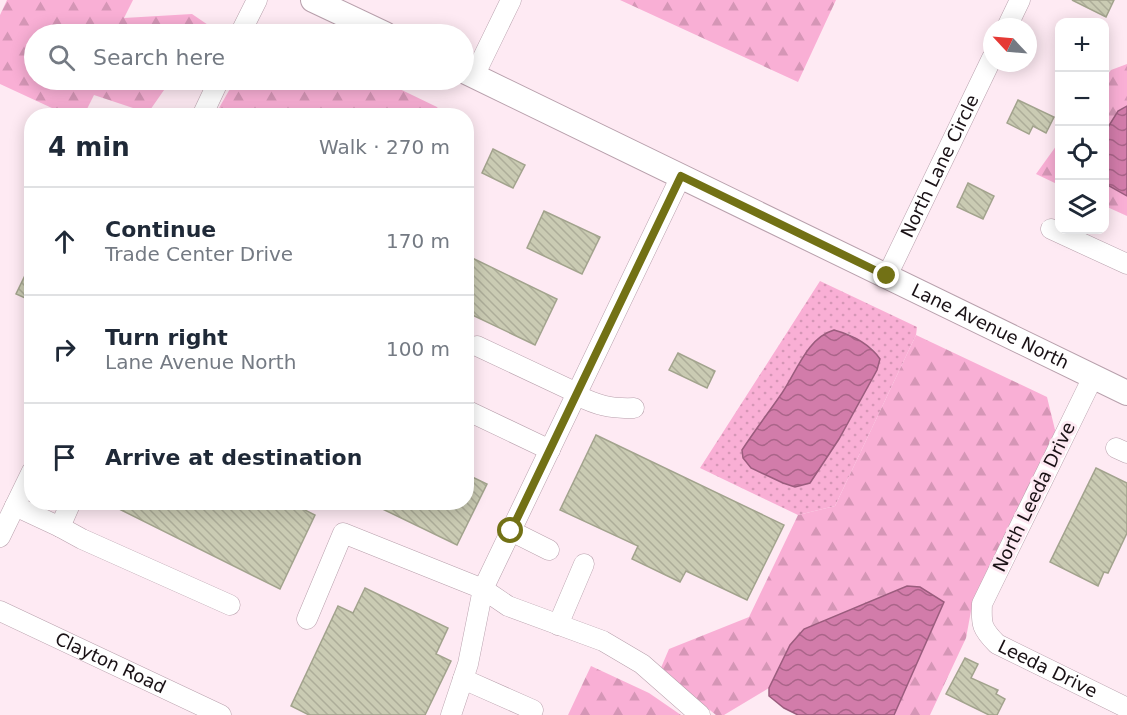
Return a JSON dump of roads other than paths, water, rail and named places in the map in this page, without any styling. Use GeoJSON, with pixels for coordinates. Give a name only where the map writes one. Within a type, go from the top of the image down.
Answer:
{"type":"FeatureCollection","features":[{"type":"Feature","properties":{"kind":"main road"},"geometry":{"type":"LineString","coordinates":[[313,0],[364,24]]}},
{"type":"Feature","properties":{"kind":"main road","name":"Lane Avenue North"},"geometry":{"type":"LineString","coordinates":[[474,75],[1127,393]]}},
{"type":"Feature","properties":{"kind":"street"},"geometry":{"type":"LineString","coordinates":[[245,24],[257,0]]}},
{"type":"Feature","properties":{"kind":"street"},"geometry":{"type":"LineString","coordinates":[[474,64],[511,0]]}},
{"type":"Feature","properties":{"kind":"street"},"geometry":{"type":"LineString","coordinates":[[1011,18],[1020,0]]}},
{"type":"Feature","properties":{"kind":"street","name":"North Lane Circle"},"geometry":{"type":"LineString","coordinates":[[887,276],[985,72]]}},
{"type":"Feature","properties":{"kind":"street"},"geometry":{"type":"LineString","coordinates":[[206,108],[214,90]]}},
{"type":"Feature","properties":{"kind":"street"},"geometry":{"type":"LineString","coordinates":[[451,715],[468,664],[483,590],[681,176]]}},
{"type":"Feature","properties":{"kind":"street"},"geometry":{"type":"LineString","coordinates":[[1051,229],[1127,264]]}},
{"type":"Feature","properties":{"kind":"street"},"geometry":{"type":"LineString","coordinates":[[477,346],[595,404],[634,408]]}},
{"type":"Feature","properties":{"kind":"street","name":"North Leeda Drive"},"geometry":{"type":"LineString","coordinates":[[981,619],[982,604],[1093,377]]}},
{"type":"Feature","properties":{"kind":"street"},"geometry":{"type":"LineString","coordinates":[[474,414],[550,450]]}},
{"type":"Feature","properties":{"kind":"street"},"geometry":{"type":"LineString","coordinates":[[0,537],[24,487]]}},
{"type":"Feature","properties":{"kind":"street"},"geometry":{"type":"LineString","coordinates":[[15,506],[82,539],[230,605]]}},
{"type":"Feature","properties":{"kind":"street"},"geometry":{"type":"LineString","coordinates":[[60,527],[67,510]]}},
{"type":"Feature","properties":{"kind":"street"},"geometry":{"type":"LineString","coordinates":[[511,531],[549,550]]}},
{"type":"Feature","properties":{"kind":"street"},"geometry":{"type":"LineString","coordinates":[[307,619],[344,533],[483,590],[508,606],[603,641],[642,664],[700,715]]}},
{"type":"Feature","properties":{"kind":"street"},"geometry":{"type":"LineString","coordinates":[[558,625],[584,564]]}},
{"type":"Feature","properties":{"kind":"street","name":"Clayton Road"},"geometry":{"type":"LineString","coordinates":[[0,611],[221,715]]}},
{"type":"Feature","properties":{"kind":"street","name":"Leeda Drive"},"geometry":{"type":"LineString","coordinates":[[981,619],[986,633],[997,644],[1127,708]]}},
{"type":"Feature","properties":{"kind":"street"},"geometry":{"type":"LineString","coordinates":[[463,679],[533,710]]}},
{"type":"Feature","properties":{"kind":"water"},"geometry":{"type":"Polygon","coordinates":[[[1127,106],[1127,196],[1109,186],[1109,126],[1118,111],[1127,106]]]}},
{"type":"Feature","properties":{"kind":"water"},"geometry":{"type":"Polygon","coordinates":[[[834,330],[860,340],[880,359],[877,370],[839,439],[810,483],[795,487],[751,468],[743,458],[742,450],[810,348],[825,334],[834,330]]]}},
{"type":"Feature","properties":{"kind":"water"},"geometry":{"type":"Polygon","coordinates":[[[907,586],[920,587],[944,602],[894,715],[798,715],[784,708],[769,696],[769,688],[790,645],[804,629],[907,586]]]}}]}
